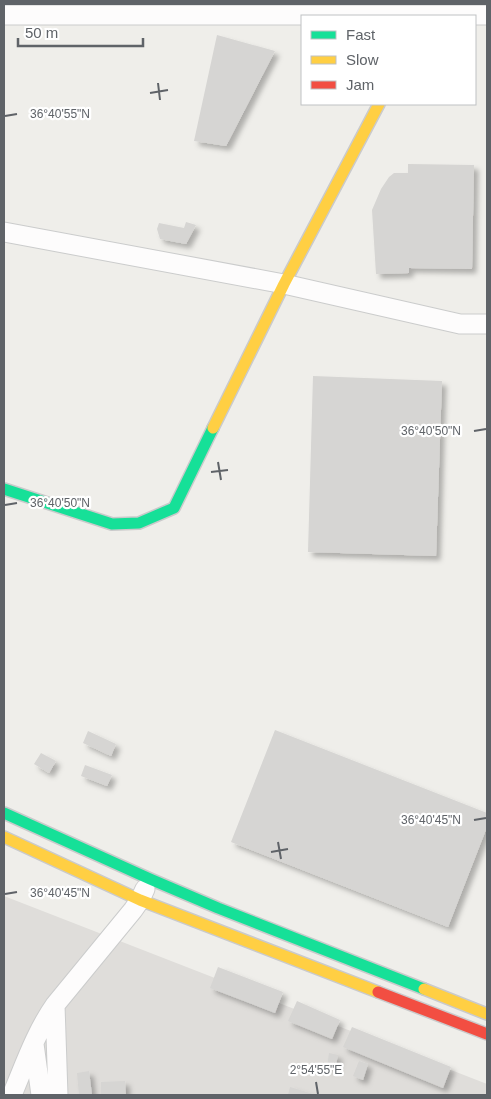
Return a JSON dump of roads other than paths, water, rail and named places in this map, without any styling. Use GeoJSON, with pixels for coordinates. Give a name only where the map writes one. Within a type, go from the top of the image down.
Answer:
{"type":"FeatureCollection","features":[{"type":"Feature","properties":{"kind":"main road"},"geometry":{"type":"LineString","coordinates":[[4,489],[112,524],[139,523],[174,508],[284,284],[378,105]]}},
{"type":"Feature","properties":{"kind":"main road"},"geometry":{"type":"LineString","coordinates":[[4,813],[150,879],[487,1014]]}},
{"type":"Feature","properties":{"kind":"main road"},"geometry":{"type":"LineString","coordinates":[[4,837],[140,900],[487,1034]]}},
{"type":"Feature","properties":{"kind":"street"},"geometry":{"type":"LineString","coordinates":[[107,4],[124,9]]}},
{"type":"Feature","properties":{"kind":"street"},"geometry":{"type":"LineString","coordinates":[[4,14],[124,9],[421,12],[487,15]]}},
{"type":"Feature","properties":{"kind":"street"},"geometry":{"type":"LineString","coordinates":[[4,232],[284,284],[460,324],[487,324]]}},
{"type":"Feature","properties":{"kind":"street"},"geometry":{"type":"LineString","coordinates":[[12,1095],[47,1016],[126,920],[140,900],[150,879]]}},
{"type":"Feature","properties":{"kind":"street"},"geometry":{"type":"LineString","coordinates":[[55,1005],[58,1095]]}},
{"type":"Feature","properties":{"kind":"street"},"geometry":{"type":"LineString","coordinates":[[34,1043],[41,1095]]}}]}
